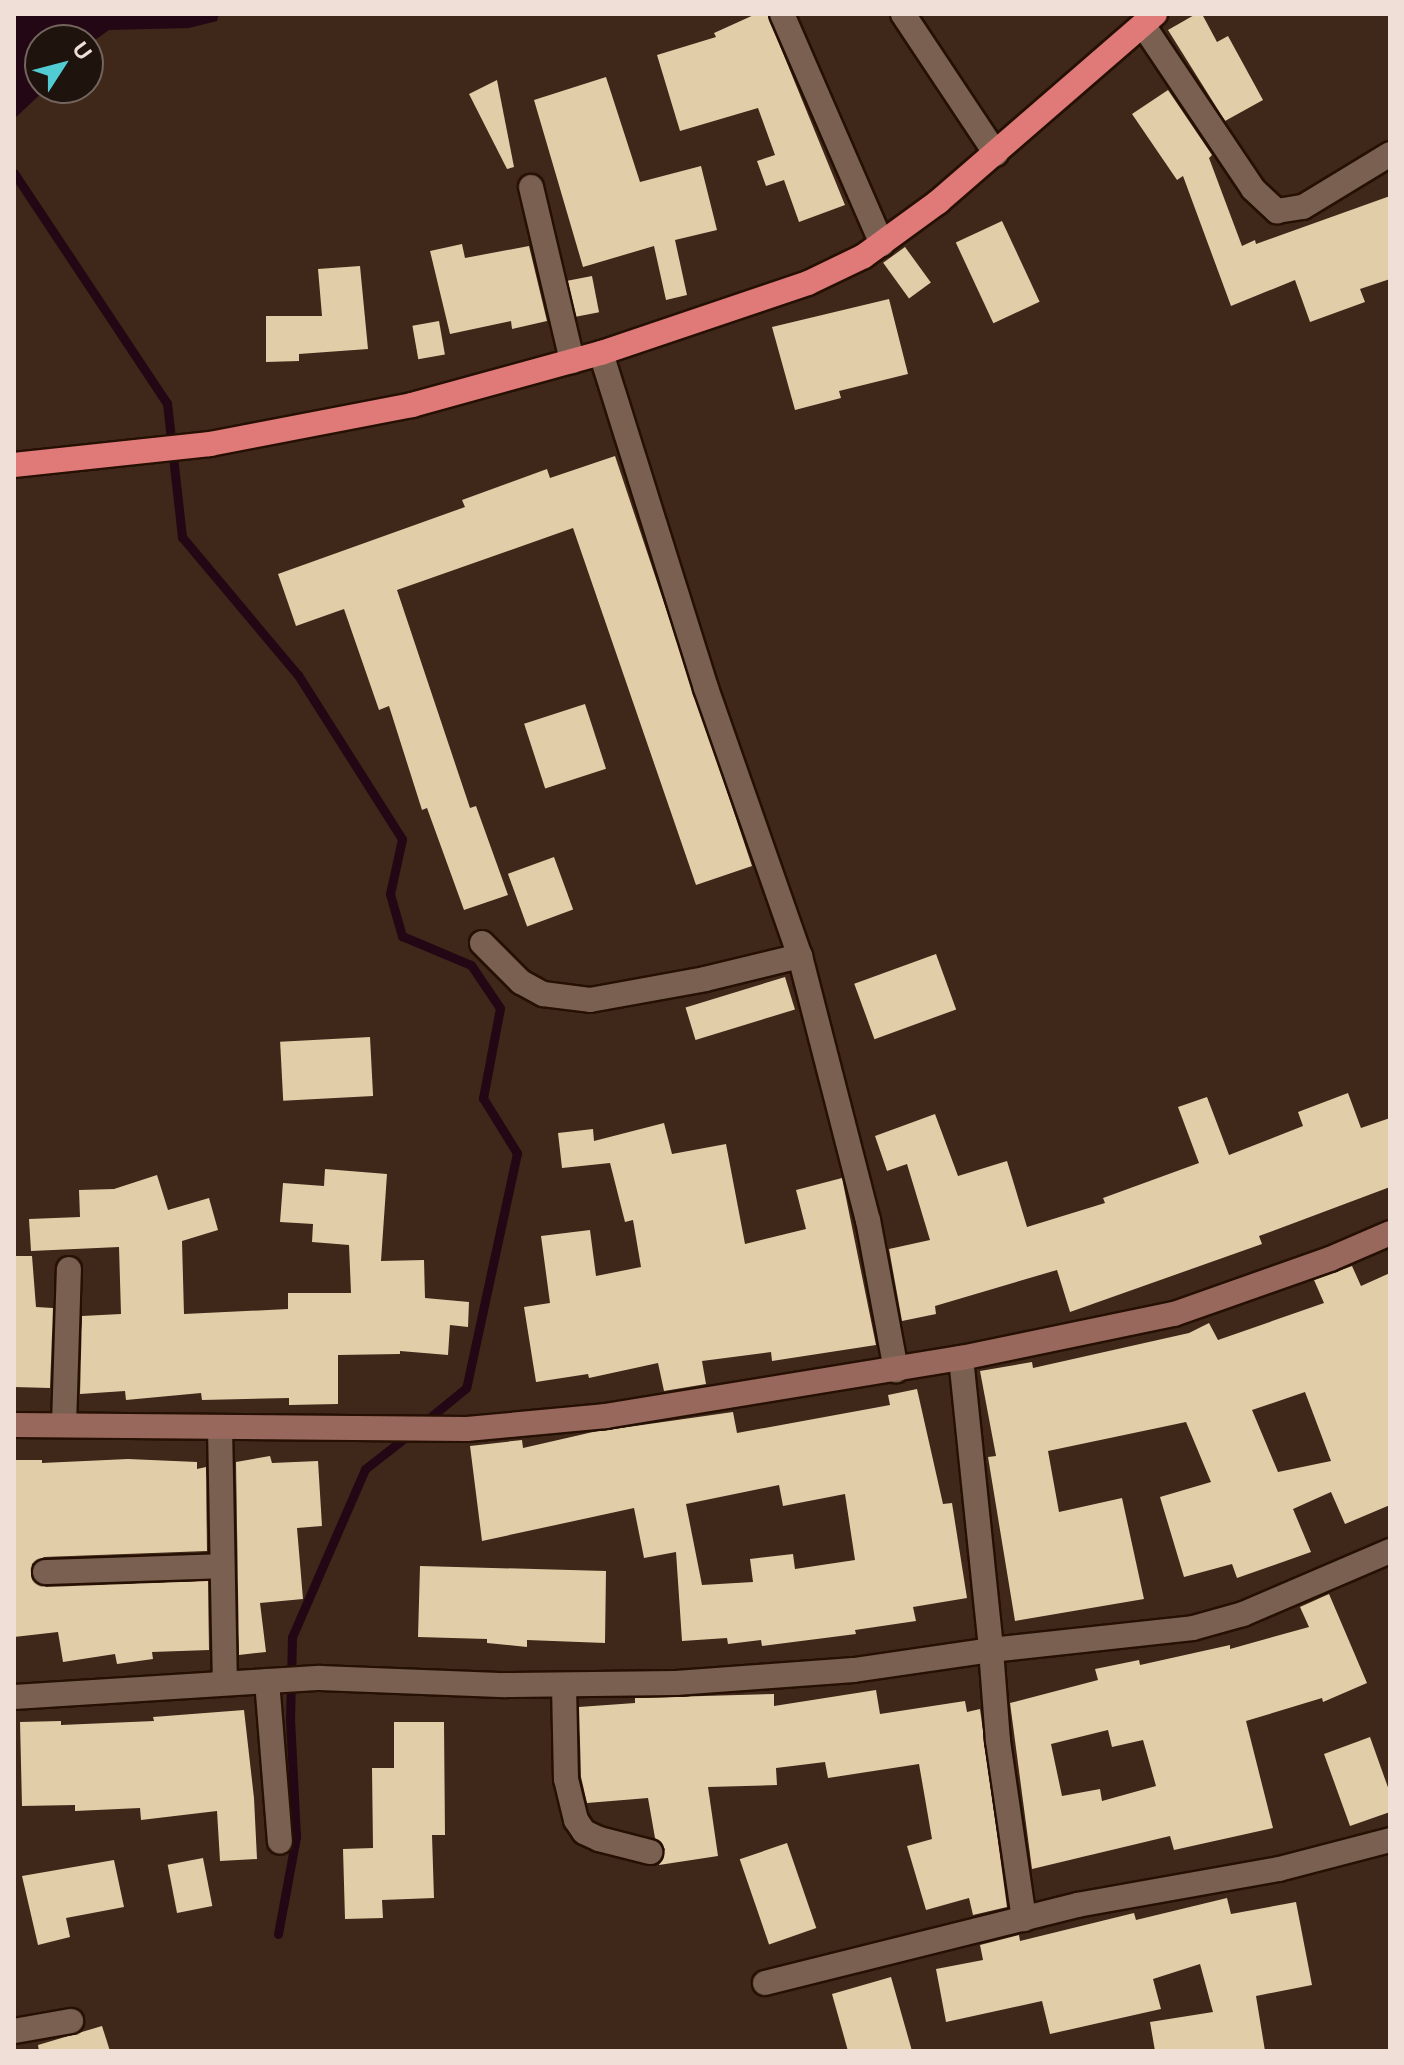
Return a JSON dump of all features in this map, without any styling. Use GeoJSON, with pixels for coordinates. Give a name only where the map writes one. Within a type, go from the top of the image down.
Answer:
{"type":"FeatureCollection","features":[{"type":"Feature","properties":{"kind":"highway"},"geometry":{"type":"LineString","coordinates":[[14,465],[210,444],[412,405],[601,353],[808,283],[882,244],[996,154],[1149,20]]}},
{"type":"Feature","properties":{"kind":"street"},"geometry":{"type":"LineString","coordinates":[[782,14],[882,244]]}},
{"type":"Feature","properties":{"kind":"street"},"geometry":{"type":"LineString","coordinates":[[903,14],[996,154]]}},
{"type":"Feature","properties":{"kind":"street"},"geometry":{"type":"LineString","coordinates":[[1149,20],[1253,189],[1277,211],[1303,207],[1390,154]]}},
{"type":"Feature","properties":{"kind":"street"},"geometry":{"type":"LineString","coordinates":[[531,187],[572,361]]}},
{"type":"Feature","properties":{"kind":"street"},"geometry":{"type":"LineString","coordinates":[[601,353],[706,688],[800,956],[868,1220],[896,1370]]}},
{"type":"Feature","properties":{"kind":"street"},"geometry":{"type":"LineString","coordinates":[[482,943],[521,982],[543,994],[590,1000],[705,979],[800,956]]}},
{"type":"Feature","properties":{"kind":"street"},"geometry":{"type":"LineString","coordinates":[[14,1425],[404,1430],[467,1429],[606,1416],[896,1370],[1174,1314],[1330,1259],[1390,1233]]}},
{"type":"Feature","properties":{"kind":"street"},"geometry":{"type":"LineString","coordinates":[[64,1425],[69,1269]]}},
{"type":"Feature","properties":{"kind":"street"},"geometry":{"type":"LineString","coordinates":[[961,1358],[998,1741],[1024,1919]]}},
{"type":"Feature","properties":{"kind":"street"},"geometry":{"type":"LineString","coordinates":[[220,1427],[225,1683]]}},
{"type":"Feature","properties":{"kind":"street"},"geometry":{"type":"LineString","coordinates":[[14,1697],[320,1678],[564,1685],[676,1683],[854,1670],[991,1650],[1193,1628],[1243,1614],[1390,1551]]}},
{"type":"Feature","properties":{"kind":"street"},"geometry":{"type":"LineString","coordinates":[[45,1572],[222,1566]]}},
{"type":"Feature","properties":{"kind":"street"},"geometry":{"type":"LineString","coordinates":[[274,1681],[280,1841]]}},
{"type":"Feature","properties":{"kind":"street"},"geometry":{"type":"LineString","coordinates":[[564,1685],[566,1779],[576,1820],[584,1832],[599,1839],[650,1852]]}},
{"type":"Feature","properties":{"kind":"street"},"geometry":{"type":"LineString","coordinates":[[765,1983],[1077,1905],[1279,1869],[1390,1840]]}},
{"type":"Feature","properties":{"kind":"street"},"geometry":{"type":"LineString","coordinates":[[14,2031],[71,2021]]}},
{"type":"Feature","properties":{"kind":"shaded area"},"geometry":{"type":"Polygon","coordinates":[[[14,14],[219,14],[217,21],[189,28],[109,30],[104,34],[104,24],[24,24],[24,104],[30,104],[14,119],[14,14]]]}},
{"type":"Feature","properties":{"kind":"building"},"geometry":{"type":"Polygon","coordinates":[[[756,14],[767,14],[845,205],[799,222],[784,180],[766,186],[757,161],[775,155],[758,108],[680,131],[657,55],[716,37],[714,33],[756,14]]]}},
{"type":"Feature","properties":{"kind":"building"},"geometry":{"type":"Polygon","coordinates":[[[1196,14],[1202,14],[1217,42],[1228,36],[1263,100],[1225,121],[1168,30],[1196,14]]]}},
{"type":"Feature","properties":{"kind":"building"},"geometry":{"type":"Polygon","coordinates":[[[606,77],[640,182],[701,166],[717,230],[675,240],[687,295],[666,300],[654,246],[583,267],[534,100],[606,77]]]}},
{"type":"Feature","properties":{"kind":"building"},"geometry":{"type":"Polygon","coordinates":[[[497,80],[514,167],[507,169],[469,94],[497,80]]]}},
{"type":"Feature","properties":{"kind":"building"},"geometry":{"type":"Polygon","coordinates":[[[1168,90],[1212,155],[1209,158],[1242,246],[1255,240],[1256,244],[1390,196],[1390,279],[1360,289],[1365,302],[1310,322],[1295,280],[1231,306],[1183,176],[1177,180],[1132,114],[1168,90]]]}},
{"type":"Feature","properties":{"kind":"building"},"geometry":{"type":"Polygon","coordinates":[[[1002,221],[1040,302],[993,323],[956,243],[1002,221]]]}},
{"type":"Feature","properties":{"kind":"building"},"geometry":{"type":"Polygon","coordinates":[[[462,244],[465,258],[529,246],[547,321],[512,329],[511,321],[450,334],[430,251],[462,244]]]}},
{"type":"Feature","properties":{"kind":"building"},"geometry":{"type":"Polygon","coordinates":[[[905,247],[931,283],[909,298],[883,263],[905,247]]]}},
{"type":"Feature","properties":{"kind":"building"},"geometry":{"type":"Polygon","coordinates":[[[360,266],[368,349],[299,354],[299,361],[266,362],[266,316],[322,316],[318,269],[360,266]]]}},
{"type":"Feature","properties":{"kind":"building"},"geometry":{"type":"Polygon","coordinates":[[[592,276],[599,312],[575,317],[567,281],[592,276]]]}},
{"type":"Feature","properties":{"kind":"building"},"geometry":{"type":"Polygon","coordinates":[[[889,299],[908,374],[839,391],[841,398],[795,410],[772,327],[889,299]]]}},
{"type":"Feature","properties":{"kind":"building"},"geometry":{"type":"Polygon","coordinates":[[[439,321],[445,354],[418,359],[412,326],[439,321]]]}},
{"type":"Feature","properties":{"kind":"building"},"geometry":{"type":"Polygon","coordinates":[[[615,456],[752,866],[696,885],[573,528],[397,590],[470,808],[476,806],[508,895],[464,910],[427,808],[422,810],[389,706],[379,710],[344,609],[296,626],[278,574],[465,507],[462,500],[547,469],[550,478],[615,456]]]}},
{"type":"Feature","properties":{"kind":"building"},"geometry":{"type":"Polygon","coordinates":[[[585,704],[606,769],[545,788],[524,724],[585,704]]]}},
{"type":"Feature","properties":{"kind":"building"},"geometry":{"type":"Polygon","coordinates":[[[554,857],[573,910],[527,926],[508,874],[554,857]]]}},
{"type":"Feature","properties":{"kind":"building"},"geometry":{"type":"Polygon","coordinates":[[[936,954],[956,1009],[874,1039],[854,984],[936,954]]]}},
{"type":"Feature","properties":{"kind":"building"},"geometry":{"type":"Polygon","coordinates":[[[785,977],[795,1010],[695,1040],[686,1007],[785,977]]]}},
{"type":"Feature","properties":{"kind":"building"},"geometry":{"type":"Polygon","coordinates":[[[370,1037],[373,1096],[283,1101],[280,1042],[370,1037]]]}},
{"type":"Feature","properties":{"kind":"building"},"geometry":{"type":"Polygon","coordinates":[[[1348,1093],[1361,1128],[1390,1118],[1390,1187],[1259,1236],[1262,1244],[1070,1312],[1057,1270],[935,1306],[936,1314],[902,1321],[889,1249],[930,1240],[907,1164],[887,1171],[875,1136],[935,1114],[958,1176],[1007,1161],[1027,1227],[1105,1203],[1103,1198],[1199,1163],[1178,1107],[1207,1097],[1229,1155],[1303,1126],[1298,1112],[1348,1093]]]}},
{"type":"Feature","properties":{"kind":"building"},"geometry":{"type":"Polygon","coordinates":[[[664,1123],[672,1154],[726,1144],[745,1244],[806,1229],[796,1190],[842,1178],[876,1345],[772,1361],[771,1352],[702,1361],[706,1384],[664,1391],[658,1363],[589,1378],[588,1374],[536,1382],[524,1307],[550,1303],[541,1236],[590,1230],[596,1276],[641,1267],[633,1220],[625,1222],[610,1163],[562,1168],[558,1133],[593,1129],[594,1141],[664,1123]]]}},
{"type":"Feature","properties":{"kind":"building"},"geometry":{"type":"Polygon","coordinates":[[[325,1169],[387,1174],[381,1261],[424,1260],[425,1298],[469,1302],[468,1327],[450,1325],[448,1355],[400,1351],[400,1354],[338,1355],[338,1404],[289,1405],[289,1398],[202,1400],[201,1393],[126,1400],[125,1391],[80,1394],[82,1316],[121,1314],[119,1247],[31,1251],[29,1219],[80,1217],[79,1190],[114,1189],[157,1175],[168,1210],[209,1198],[218,1230],[182,1241],[184,1314],[288,1309],[288,1293],[351,1293],[349,1245],[312,1242],[313,1224],[280,1222],[283,1183],[324,1186],[325,1169]]]}},
{"type":"Feature","properties":{"kind":"building"},"geometry":{"type":"Polygon","coordinates":[[[14,1256],[32,1256],[36,1307],[53,1308],[50,1388],[14,1387],[14,1256]]]}},
{"type":"Feature","properties":{"kind":"building"},"geometry":{"type":"Polygon","coordinates":[[[1352,1266],[1361,1286],[1390,1273],[1390,1505],[1345,1524],[1331,1492],[1293,1509],[1311,1552],[1237,1578],[1232,1564],[1184,1577],[1160,1497],[1211,1482],[1186,1422],[1048,1451],[1059,1512],[1122,1498],[1144,1599],[1015,1621],[988,1457],[996,1456],[980,1371],[1032,1362],[1033,1368],[1189,1333],[1209,1323],[1218,1340],[1324,1303],[1314,1280],[1352,1266]],[[1305,1392],[1252,1410],[1278,1472],[1331,1461],[1305,1392]]]}},
{"type":"Feature","properties":{"kind":"building"},"geometry":{"type":"Polygon","coordinates":[[[917,1389],[943,1504],[952,1503],[967,1598],[913,1607],[916,1621],[855,1630],[856,1634],[762,1646],[761,1640],[728,1644],[727,1638],[682,1641],[676,1552],[644,1558],[634,1508],[482,1541],[470,1446],[522,1440],[523,1448],[593,1432],[733,1412],[737,1433],[890,1405],[888,1395],[917,1389]],[[779,1485],[686,1504],[702,1585],[753,1582],[750,1559],[793,1554],[795,1569],[855,1560],[845,1494],[783,1506],[779,1485]]]}},
{"type":"Feature","properties":{"kind":"building"},"geometry":{"type":"Polygon","coordinates":[[[270,1456],[272,1463],[318,1461],[322,1526],[297,1528],[303,1599],[260,1603],[266,1652],[239,1655],[236,1462],[270,1456]]]}},
{"type":"Feature","properties":{"kind":"building"},"geometry":{"type":"Polygon","coordinates":[[[128,1459],[197,1462],[197,1469],[206,1467],[207,1551],[44,1557],[32,1564],[32,1579],[46,1587],[208,1581],[209,1650],[152,1652],[153,1659],[117,1664],[115,1654],[63,1662],[58,1632],[14,1637],[14,1460],[42,1460],[42,1463],[128,1459]]]}},
{"type":"Feature","properties":{"kind":"building"},"geometry":{"type":"Polygon","coordinates":[[[420,1566],[606,1571],[605,1643],[527,1640],[527,1647],[487,1643],[487,1639],[418,1637],[420,1566]]]}},
{"type":"Feature","properties":{"kind":"building"},"geometry":{"type":"Polygon","coordinates":[[[1329,1594],[1367,1683],[1323,1702],[1322,1698],[1246,1721],[1273,1828],[1174,1850],[1170,1836],[1032,1869],[1010,1703],[1098,1680],[1095,1669],[1139,1660],[1140,1665],[1230,1645],[1230,1649],[1309,1627],[1300,1607],[1329,1594]],[[1108,1730],[1051,1744],[1062,1796],[1100,1789],[1102,1801],[1156,1786],[1143,1740],[1112,1747],[1108,1730]]]}},
{"type":"Feature","properties":{"kind":"building"},"geometry":{"type":"Polygon","coordinates":[[[876,1690],[880,1714],[965,1701],[967,1712],[980,1709],[1007,1907],[973,1915],[969,1898],[926,1910],[907,1846],[932,1839],[919,1764],[828,1778],[825,1762],[776,1768],[777,1785],[708,1787],[718,1856],[659,1865],[665,1849],[655,1838],[648,1798],[587,1803],[581,1777],[579,1707],[635,1703],[635,1698],[774,1694],[774,1706],[876,1690]]]}},
{"type":"Feature","properties":{"kind":"building"},"geometry":{"type":"Polygon","coordinates":[[[244,1710],[257,1859],[220,1861],[217,1811],[141,1820],[140,1808],[75,1811],[75,1805],[22,1806],[20,1722],[61,1721],[61,1725],[154,1721],[153,1717],[244,1710]]]}},
{"type":"Feature","properties":{"kind":"building"},"geometry":{"type":"Polygon","coordinates":[[[394,1722],[444,1722],[445,1835],[432,1835],[434,1898],[382,1900],[383,1918],[345,1919],[343,1849],[373,1848],[372,1768],[394,1768],[394,1722]]]}},
{"type":"Feature","properties":{"kind":"building"},"geometry":{"type":"Polygon","coordinates":[[[1370,1737],[1390,1793],[1390,1812],[1350,1826],[1324,1754],[1370,1737]]]}},
{"type":"Feature","properties":{"kind":"building"},"geometry":{"type":"Polygon","coordinates":[[[787,1843],[816,1928],[769,1944],[740,1859],[787,1843]]]}},
{"type":"Feature","properties":{"kind":"building"},"geometry":{"type":"Polygon","coordinates":[[[203,1858],[212,1906],[177,1913],[168,1865],[203,1858]]]}},
{"type":"Feature","properties":{"kind":"building"},"geometry":{"type":"Polygon","coordinates":[[[114,1860],[124,1907],[66,1918],[70,1937],[38,1945],[22,1876],[114,1860]]]}},
{"type":"Feature","properties":{"kind":"building"},"geometry":{"type":"Polygon","coordinates":[[[1227,1898],[1231,1914],[1296,1902],[1312,1985],[1256,1996],[1265,2051],[1155,2051],[1150,2022],[1213,2012],[1200,1964],[1153,1979],[1161,2009],[1050,2034],[1042,2001],[946,2022],[936,1969],[983,1960],[980,1945],[1019,1935],[1020,1941],[1134,1913],[1136,1920],[1227,1898]]]}},
{"type":"Feature","properties":{"kind":"building"},"geometry":{"type":"Polygon","coordinates":[[[891,1977],[912,2051],[848,2051],[832,1994],[891,1977]]]}},
{"type":"Feature","properties":{"kind":"building"},"geometry":{"type":"Polygon","coordinates":[[[102,2026],[110,2051],[39,2051],[38,2045],[102,2026]]]}},
{"type":"Feature","properties":{"kind":"waterway"},"geometry":{"type":"LineString","coordinates":[[14,173],[167,403],[182,537],[298,675],[402,839],[390,894],[402,936],[471,965],[500,1008],[483,1098],[517,1153],[466,1388],[422,1424]]}},
{"type":"Feature","properties":{"kind":"waterway"},"geometry":{"type":"LineString","coordinates":[[278,1934],[296,1837],[290,1720],[292,1637],[365,1469],[411,1433]]}}]}
